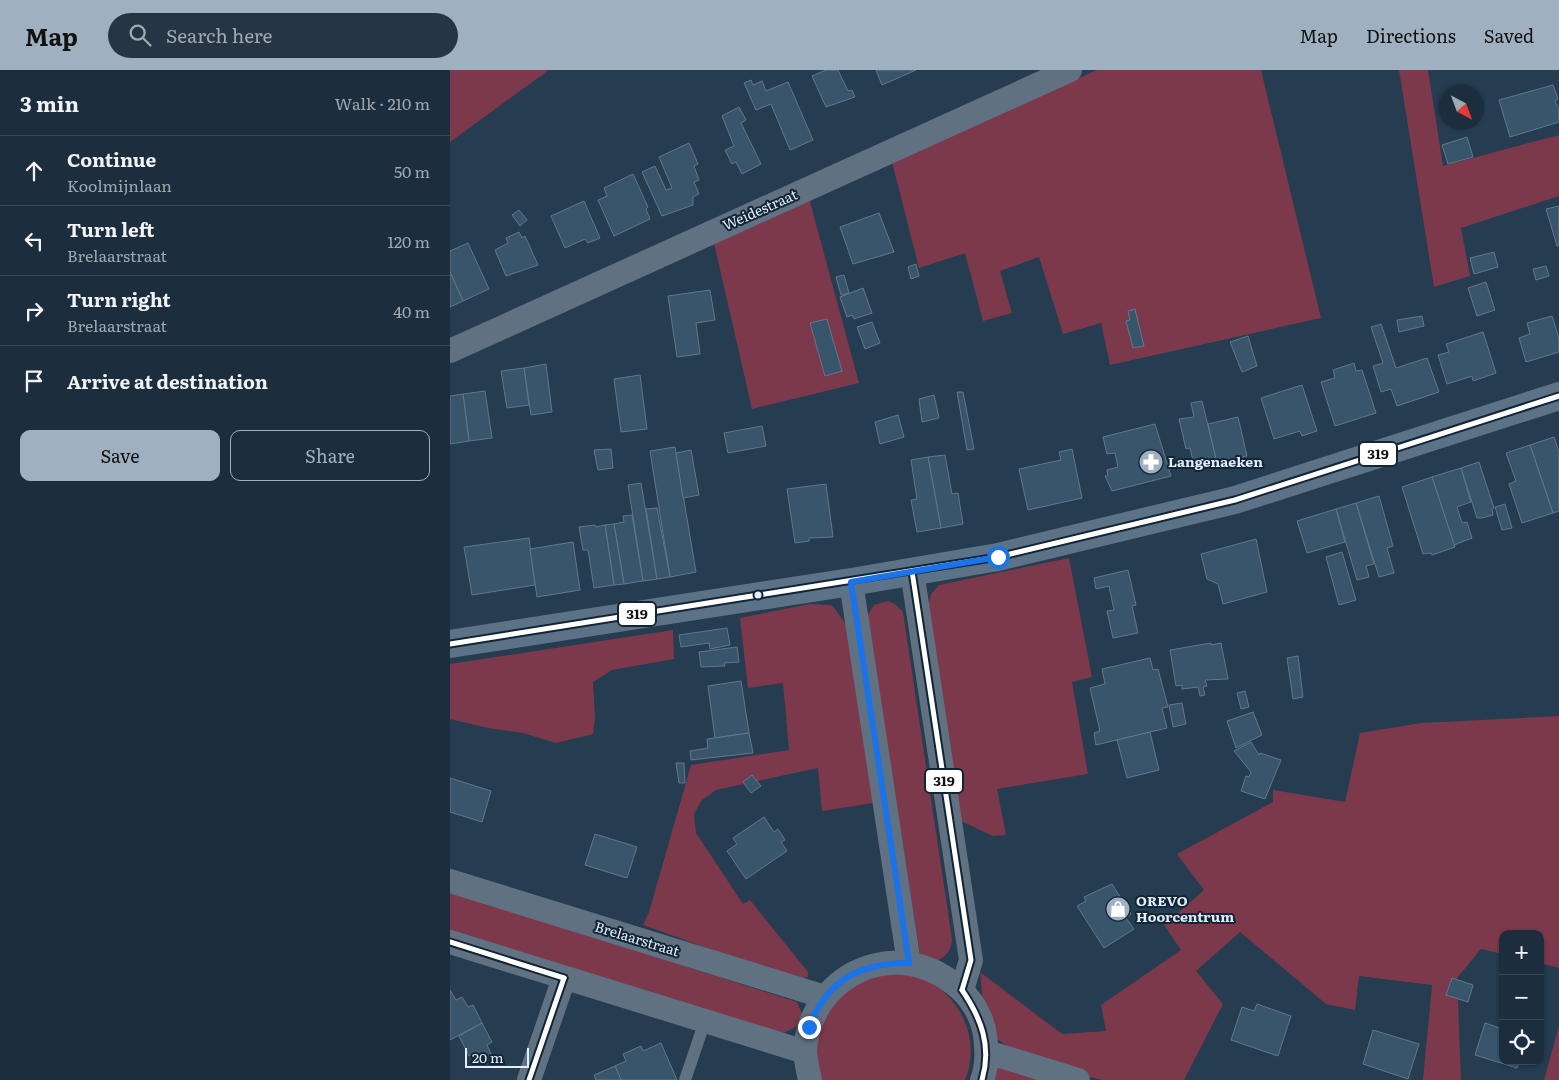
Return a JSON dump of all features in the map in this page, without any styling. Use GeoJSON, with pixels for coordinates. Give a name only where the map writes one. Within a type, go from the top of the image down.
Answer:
{"type":"FeatureCollection","features":[{"type":"Feature","properties":{"kind":"street","name":"Weidestraat"},"geometry":{"type":"LineString","coordinates":[[450,351],[1070,70]]}},
{"type":"Feature","properties":{"kind":"street"},"geometry":{"type":"LineString","coordinates":[[450,644],[851,582],[998,557],[1235,500],[1559,396]]}},
{"type":"Feature","properties":{"kind":"street"},"geometry":{"type":"LineString","coordinates":[[912,571],[971,960],[962,990]]}},
{"type":"Feature","properties":{"kind":"street"},"geometry":{"type":"LineString","coordinates":[[851,582],[909,963]]}},
{"type":"Feature","properties":{"kind":"street","name":"Brelaarstraat"},"geometry":{"type":"LineString","coordinates":[[450,881],[824,997]]}},
{"type":"Feature","properties":{"kind":"street"},"geometry":{"type":"LineString","coordinates":[[450,942],[805,1052]]}},
{"type":"Feature","properties":{"kind":"street"},"geometry":{"type":"LineString","coordinates":[[810,1080],[805,1052],[809,1027],[824,997],[842,980],[861,969],[884,963],[909,963],[942,974],[962,990],[976,1008],[984,1028],[987,1052],[982,1080]]}},
{"type":"Feature","properties":{"kind":"street"},"geometry":{"type":"LineString","coordinates":[[529,1080],[564,978]]}},
{"type":"Feature","properties":{"kind":"street"},"geometry":{"type":"LineString","coordinates":[[987,1052],[1078,1080]]}},
{"type":"Feature","properties":{"kind":"lane"},"geometry":{"type":"LineString","coordinates":[[685,1080],[705,1021]]}},
{"type":"Feature","properties":{"kind":"shaded area"},"geometry":{"type":"Polygon","coordinates":[[[450,70],[549,70],[450,142],[450,70]]]}},
{"type":"Feature","properties":{"kind":"shaded area"},"geometry":{"type":"Polygon","coordinates":[[[1097,70],[1261,70],[1321,318],[1110,365],[1101,323],[1063,334],[1039,257],[1000,271],[1012,313],[983,321],[965,253],[919,268],[892,162],[1097,70]]]}},
{"type":"Feature","properties":{"kind":"shaded area"},"geometry":{"type":"Polygon","coordinates":[[[1399,70],[1428,70],[1443,166],[1559,135],[1559,196],[1461,228],[1470,276],[1434,287],[1399,70]]]}},
{"type":"Feature","properties":{"kind":"shaded area"},"geometry":{"type":"Polygon","coordinates":[[[809,198],[859,383],[752,409],[713,239],[809,198]]]}},
{"type":"Feature","properties":{"kind":"shaded area"},"geometry":{"type":"Polygon","coordinates":[[[1069,558],[1092,677],[1072,682],[1088,774],[997,789],[1006,835],[993,836],[961,821],[927,611],[931,594],[939,585],[1069,558]]]}},
{"type":"Feature","properties":{"kind":"shaded area"},"geometry":{"type":"Polygon","coordinates":[[[888,601],[895,604],[903,612],[952,939],[947,953],[935,962],[926,960],[920,954],[867,616],[874,605],[888,601]]]}},
{"type":"Feature","properties":{"kind":"shaded area"},"geometry":{"type":"Polygon","coordinates":[[[810,604],[832,605],[848,627],[873,803],[822,811],[818,768],[716,790],[701,801],[694,814],[696,833],[743,904],[750,900],[808,972],[808,977],[794,979],[643,925],[649,912],[691,765],[789,750],[783,683],[748,688],[740,618],[810,604]]]}},
{"type":"Feature","properties":{"kind":"shaded area"},"geometry":{"type":"Polygon","coordinates":[[[673,630],[674,659],[612,670],[593,682],[595,718],[593,734],[556,743],[523,733],[488,728],[450,719],[450,664],[673,630]]]}},
{"type":"Feature","properties":{"kind":"shaded area"},"geometry":{"type":"Polygon","coordinates":[[[1559,716],[1559,968],[1544,964],[1544,930],[1499,930],[1499,953],[1481,949],[1457,978],[1461,1080],[1423,1080],[1432,985],[1359,976],[1355,1010],[1326,1004],[1240,932],[1196,971],[1223,1004],[1184,1080],[1103,1080],[1062,1069],[1028,1056],[1001,1042],[994,1035],[985,1013],[980,972],[1062,1034],[1106,1031],[1101,1005],[1181,950],[1164,925],[1204,890],[1177,854],[1273,802],[1273,790],[1345,802],[1360,733],[1421,723],[1559,716]]]}},
{"type":"Feature","properties":{"kind":"shaded area"},"geometry":{"type":"Polygon","coordinates":[[[450,891],[797,1002],[803,1016],[794,1028],[780,1034],[450,932],[450,891]]]}},
{"type":"Feature","properties":{"kind":"shaded area"},"geometry":{"type":"Polygon","coordinates":[[[882,974],[906,975],[920,978],[946,994],[956,1006],[969,1034],[971,1050],[970,1065],[965,1080],[820,1080],[814,1049],[822,1017],[845,989],[882,974]]]}},
{"type":"Feature","properties":{"kind":"shaded area"},"geometry":{"type":"Polygon","coordinates":[[[1559,1026],[1559,1080],[1544,1080],[1559,1026]]]}},
{"type":"Feature","properties":{"kind":"shaded area"},"geometry":{"type":"Polygon","coordinates":[[[998,1066],[1055,1080],[986,1080],[998,1066]]]}},
{"type":"Feature","properties":{"kind":"building"},"geometry":{"type":"Polygon","coordinates":[[[826,70],[838,70],[848,91],[852,90],[855,97],[826,107],[812,76],[826,70]]]}},
{"type":"Feature","properties":{"kind":"building"},"geometry":{"type":"Polygon","coordinates":[[[876,70],[916,70],[882,85],[876,70]]]}},
{"type":"Feature","properties":{"kind":"building"},"geometry":{"type":"Polygon","coordinates":[[[751,80],[753,85],[762,81],[766,91],[788,82],[813,140],[790,150],[771,104],[756,110],[744,83],[751,80]]]}},
{"type":"Feature","properties":{"kind":"building"},"geometry":{"type":"Polygon","coordinates":[[[1553,85],[1558,99],[1555,101],[1559,109],[1559,122],[1510,137],[1499,100],[1553,85]]]}},
{"type":"Feature","properties":{"kind":"building"},"geometry":{"type":"Polygon","coordinates":[[[739,107],[746,120],[741,123],[761,164],[742,174],[736,162],[732,164],[725,150],[734,146],[722,116],[739,107]]]}},
{"type":"Feature","properties":{"kind":"building"},"geometry":{"type":"Polygon","coordinates":[[[1467,137],[1473,157],[1448,164],[1442,145],[1467,137]]]}},
{"type":"Feature","properties":{"kind":"building"},"geometry":{"type":"Polygon","coordinates":[[[689,143],[698,164],[694,166],[699,180],[694,182],[699,194],[693,197],[693,205],[662,216],[642,172],[655,166],[666,190],[672,188],[659,157],[689,143]]]}},
{"type":"Feature","properties":{"kind":"building"},"geometry":{"type":"Polygon","coordinates":[[[633,174],[648,207],[646,209],[650,219],[614,236],[598,200],[607,196],[604,188],[633,174]]]}},
{"type":"Feature","properties":{"kind":"building"},"geometry":{"type":"Polygon","coordinates":[[[584,201],[600,238],[588,243],[585,239],[565,248],[551,216],[584,201]]]}},
{"type":"Feature","properties":{"kind":"building"},"geometry":{"type":"Polygon","coordinates":[[[1559,206],[1559,246],[1557,246],[1546,209],[1559,206]]]}},
{"type":"Feature","properties":{"kind":"building"},"geometry":{"type":"Polygon","coordinates":[[[519,210],[527,220],[520,226],[512,215],[519,210]]]}},
{"type":"Feature","properties":{"kind":"building"},"geometry":{"type":"Polygon","coordinates":[[[879,213],[894,252],[853,264],[840,227],[879,213]]]}},
{"type":"Feature","properties":{"kind":"building"},"geometry":{"type":"Polygon","coordinates":[[[519,232],[522,238],[525,236],[538,265],[506,276],[495,250],[508,243],[506,238],[519,232]]]}},
{"type":"Feature","properties":{"kind":"building"},"geometry":{"type":"Polygon","coordinates":[[[468,243],[489,289],[463,301],[450,272],[450,251],[468,243]]]}},
{"type":"Feature","properties":{"kind":"building"},"geometry":{"type":"Polygon","coordinates":[[[1494,252],[1498,267],[1474,274],[1470,258],[1494,252]]]}},
{"type":"Feature","properties":{"kind":"building"},"geometry":{"type":"Polygon","coordinates":[[[916,264],[919,276],[911,279],[908,267],[916,264]]]}},
{"type":"Feature","properties":{"kind":"building"},"geometry":{"type":"Polygon","coordinates":[[[1546,266],[1549,276],[1536,280],[1533,269],[1546,266]]]}},
{"type":"Feature","properties":{"kind":"building"},"geometry":{"type":"Polygon","coordinates":[[[450,272],[463,301],[450,307],[450,272]]]}},
{"type":"Feature","properties":{"kind":"building"},"geometry":{"type":"Polygon","coordinates":[[[844,275],[849,293],[841,295],[836,277],[844,275]]]}},
{"type":"Feature","properties":{"kind":"building"},"geometry":{"type":"Polygon","coordinates":[[[1486,282],[1495,310],[1477,316],[1468,288],[1486,282]]]}},
{"type":"Feature","properties":{"kind":"building"},"geometry":{"type":"Polygon","coordinates":[[[863,288],[872,313],[854,319],[852,315],[847,317],[840,297],[863,288]]]}},
{"type":"Feature","properties":{"kind":"building"},"geometry":{"type":"Polygon","coordinates":[[[710,290],[715,320],[696,323],[700,354],[677,357],[668,296],[710,290]]]}},
{"type":"Feature","properties":{"kind":"building"},"geometry":{"type":"Polygon","coordinates":[[[1135,309],[1144,346],[1133,348],[1126,321],[1130,320],[1128,311],[1135,309]]]}},
{"type":"Feature","properties":{"kind":"building"},"geometry":{"type":"Polygon","coordinates":[[[1422,316],[1424,326],[1399,332],[1397,320],[1422,316]]]}},
{"type":"Feature","properties":{"kind":"building"},"geometry":{"type":"Polygon","coordinates":[[[1552,316],[1559,338],[1559,352],[1526,362],[1519,338],[1530,334],[1527,323],[1552,316]]]}},
{"type":"Feature","properties":{"kind":"building"},"geometry":{"type":"Polygon","coordinates":[[[827,319],[842,371],[825,376],[810,323],[827,319]]]}},
{"type":"Feature","properties":{"kind":"building"},"geometry":{"type":"Polygon","coordinates":[[[872,322],[880,343],[865,349],[857,327],[872,322]]]}},
{"type":"Feature","properties":{"kind":"building"},"geometry":{"type":"Polygon","coordinates":[[[1381,324],[1396,368],[1427,358],[1439,392],[1397,406],[1391,389],[1381,392],[1373,366],[1383,363],[1371,327],[1381,324]]]}},
{"type":"Feature","properties":{"kind":"building"},"geometry":{"type":"Polygon","coordinates":[[[1483,332],[1496,373],[1473,381],[1472,376],[1447,384],[1438,355],[1449,352],[1446,344],[1483,332]]]}},
{"type":"Feature","properties":{"kind":"building"},"geometry":{"type":"Polygon","coordinates":[[[1248,336],[1257,366],[1242,372],[1230,342],[1248,336]]]}},
{"type":"Feature","properties":{"kind":"building"},"geometry":{"type":"Polygon","coordinates":[[[1354,363],[1356,371],[1362,370],[1376,413],[1335,426],[1321,382],[1335,378],[1333,370],[1354,363]]]}},
{"type":"Feature","properties":{"kind":"building"},"geometry":{"type":"Polygon","coordinates":[[[546,364],[552,412],[531,415],[524,368],[546,364]]]}},
{"type":"Feature","properties":{"kind":"building"},"geometry":{"type":"Polygon","coordinates":[[[524,368],[529,405],[507,408],[501,371],[524,368]]]}},
{"type":"Feature","properties":{"kind":"building"},"geometry":{"type":"Polygon","coordinates":[[[640,375],[647,429],[621,432],[614,379],[640,375]]]}},
{"type":"Feature","properties":{"kind":"building"},"geometry":{"type":"Polygon","coordinates":[[[1302,385],[1317,431],[1302,436],[1300,431],[1274,439],[1261,398],[1302,385]]]}},
{"type":"Feature","properties":{"kind":"building"},"geometry":{"type":"Polygon","coordinates":[[[485,391],[492,438],[469,441],[463,394],[485,391]]]}},
{"type":"Feature","properties":{"kind":"building"},"geometry":{"type":"Polygon","coordinates":[[[957,392],[963,392],[974,449],[967,450],[957,392]]]}},
{"type":"Feature","properties":{"kind":"building"},"geometry":{"type":"Polygon","coordinates":[[[463,394],[469,441],[450,444],[450,396],[463,394]]]}},
{"type":"Feature","properties":{"kind":"building"},"geometry":{"type":"Polygon","coordinates":[[[934,395],[939,418],[922,422],[919,399],[934,395]]]}},
{"type":"Feature","properties":{"kind":"building"},"geometry":{"type":"Polygon","coordinates":[[[1202,401],[1217,463],[1195,469],[1190,448],[1186,449],[1179,419],[1194,417],[1191,403],[1202,401]]]}},
{"type":"Feature","properties":{"kind":"building"},"geometry":{"type":"Polygon","coordinates":[[[898,415],[904,437],[880,444],[875,422],[898,415]]]}},
{"type":"Feature","properties":{"kind":"building"},"geometry":{"type":"Polygon","coordinates":[[[1238,417],[1247,456],[1217,463],[1208,424],[1238,417]]]}},
{"type":"Feature","properties":{"kind":"building"},"geometry":{"type":"Polygon","coordinates":[[[1155,424],[1171,476],[1112,491],[1105,476],[1108,476],[1107,470],[1118,467],[1115,453],[1107,454],[1103,437],[1155,424]]]}},
{"type":"Feature","properties":{"kind":"building"},"geometry":{"type":"Polygon","coordinates":[[[762,426],[766,446],[728,453],[724,433],[762,426]]]}},
{"type":"Feature","properties":{"kind":"building"},"geometry":{"type":"Polygon","coordinates":[[[1554,437],[1559,452],[1559,511],[1553,513],[1530,445],[1554,437]]]}},
{"type":"Feature","properties":{"kind":"building"},"geometry":{"type":"Polygon","coordinates":[[[1530,445],[1553,513],[1522,523],[1509,484],[1516,481],[1506,453],[1530,445]]]}},
{"type":"Feature","properties":{"kind":"building"},"geometry":{"type":"Polygon","coordinates":[[[675,447],[696,572],[670,577],[650,451],[675,447]]]}},
{"type":"Feature","properties":{"kind":"building"},"geometry":{"type":"Polygon","coordinates":[[[611,449],[613,468],[598,470],[594,450],[611,449]]]}},
{"type":"Feature","properties":{"kind":"building"},"geometry":{"type":"Polygon","coordinates":[[[1072,449],[1082,498],[1028,510],[1019,469],[1061,460],[1059,452],[1072,449]]]}},
{"type":"Feature","properties":{"kind":"building"},"geometry":{"type":"Polygon","coordinates":[[[691,450],[699,495],[683,498],[676,453],[691,450]]]}},
{"type":"Feature","properties":{"kind":"building"},"geometry":{"type":"Polygon","coordinates":[[[945,455],[952,494],[958,493],[963,524],[941,528],[928,457],[945,455]]]}},
{"type":"Feature","properties":{"kind":"building"},"geometry":{"type":"Polygon","coordinates":[[[928,457],[941,528],[917,532],[911,500],[917,499],[911,460],[928,457]]]}},
{"type":"Feature","properties":{"kind":"building"},"geometry":{"type":"Polygon","coordinates":[[[1479,462],[1494,508],[1492,509],[1493,515],[1482,518],[1477,518],[1461,468],[1479,462]]]}},
{"type":"Feature","properties":{"kind":"building"},"geometry":{"type":"Polygon","coordinates":[[[1461,468],[1471,502],[1457,507],[1462,523],[1467,522],[1472,538],[1454,545],[1432,477],[1461,468]]]}},
{"type":"Feature","properties":{"kind":"building"},"geometry":{"type":"Polygon","coordinates":[[[1432,477],[1455,547],[1432,555],[1431,553],[1423,554],[1402,487],[1432,477]]]}},
{"type":"Feature","properties":{"kind":"building"},"geometry":{"type":"Polygon","coordinates":[[[641,483],[657,579],[643,581],[628,485],[641,483]]]}},
{"type":"Feature","properties":{"kind":"building"},"geometry":{"type":"Polygon","coordinates":[[[826,484],[833,537],[809,538],[809,541],[795,543],[787,489],[826,484]]]}},
{"type":"Feature","properties":{"kind":"building"},"geometry":{"type":"Polygon","coordinates":[[[1379,496],[1393,546],[1387,548],[1394,573],[1379,577],[1356,503],[1379,496]]]}},
{"type":"Feature","properties":{"kind":"building"},"geometry":{"type":"Polygon","coordinates":[[[1356,503],[1374,564],[1366,566],[1369,577],[1357,580],[1336,509],[1356,503]]]}},
{"type":"Feature","properties":{"kind":"building"},"geometry":{"type":"Polygon","coordinates":[[[1505,504],[1512,528],[1502,530],[1495,507],[1505,504]]]}},
{"type":"Feature","properties":{"kind":"building"},"geometry":{"type":"Polygon","coordinates":[[[657,508],[670,577],[657,579],[646,509],[657,508]]]}},
{"type":"Feature","properties":{"kind":"building"},"geometry":{"type":"Polygon","coordinates":[[[1336,509],[1345,542],[1307,553],[1297,521],[1336,509]]]}},
{"type":"Feature","properties":{"kind":"building"},"geometry":{"type":"Polygon","coordinates":[[[632,515],[643,581],[624,584],[614,524],[624,522],[623,516],[632,515]]]}},
{"type":"Feature","properties":{"kind":"building"},"geometry":{"type":"Polygon","coordinates":[[[614,524],[624,584],[614,585],[605,525],[614,524]]]}},
{"type":"Feature","properties":{"kind":"building"},"geometry":{"type":"Polygon","coordinates":[[[595,525],[596,527],[605,525],[614,585],[594,588],[588,550],[583,550],[579,527],[595,525]]]}},
{"type":"Feature","properties":{"kind":"building"},"geometry":{"type":"Polygon","coordinates":[[[529,538],[535,585],[472,595],[464,547],[529,538]]]}},
{"type":"Feature","properties":{"kind":"building"},"geometry":{"type":"Polygon","coordinates":[[[1256,539],[1267,592],[1223,604],[1218,584],[1207,579],[1201,554],[1256,539]]]}},
{"type":"Feature","properties":{"kind":"building"},"geometry":{"type":"Polygon","coordinates":[[[573,542],[580,590],[537,597],[530,549],[573,542]]]}},
{"type":"Feature","properties":{"kind":"building"},"geometry":{"type":"Polygon","coordinates":[[[1342,552],[1356,600],[1339,605],[1326,557],[1342,552]]]}},
{"type":"Feature","properties":{"kind":"building"},"geometry":{"type":"Polygon","coordinates":[[[1128,570],[1136,605],[1132,606],[1138,633],[1113,638],[1107,611],[1114,610],[1109,586],[1096,589],[1094,578],[1128,570]]]}},
{"type":"Feature","properties":{"kind":"building"},"geometry":{"type":"Polygon","coordinates":[[[727,628],[730,645],[710,649],[709,643],[681,647],[679,635],[727,628]]]}},
{"type":"Feature","properties":{"kind":"building"},"geometry":{"type":"Polygon","coordinates":[[[1211,643],[1211,645],[1221,643],[1228,679],[1205,680],[1207,686],[1203,687],[1205,695],[1200,696],[1198,687],[1182,689],[1182,685],[1176,686],[1170,650],[1211,643]]]}},
{"type":"Feature","properties":{"kind":"building"},"geometry":{"type":"Polygon","coordinates":[[[737,647],[739,662],[724,663],[725,666],[701,667],[699,652],[737,647]]]}},
{"type":"Feature","properties":{"kind":"building"},"geometry":{"type":"Polygon","coordinates":[[[1298,656],[1303,697],[1293,699],[1287,658],[1298,656]]]}},
{"type":"Feature","properties":{"kind":"building"},"geometry":{"type":"Polygon","coordinates":[[[1150,658],[1153,670],[1158,669],[1168,707],[1162,708],[1167,728],[1096,745],[1094,733],[1100,731],[1090,688],[1105,684],[1102,669],[1150,658]]]}},
{"type":"Feature","properties":{"kind":"building"},"geometry":{"type":"Polygon","coordinates":[[[741,681],[749,733],[715,738],[708,686],[741,681]]]}},
{"type":"Feature","properties":{"kind":"building"},"geometry":{"type":"Polygon","coordinates":[[[1245,691],[1249,707],[1241,709],[1237,693],[1245,691]]]}},
{"type":"Feature","properties":{"kind":"building"},"geometry":{"type":"Polygon","coordinates":[[[1182,703],[1186,724],[1173,727],[1169,705],[1182,703]]]}},
{"type":"Feature","properties":{"kind":"building"},"geometry":{"type":"Polygon","coordinates":[[[1253,712],[1262,735],[1236,748],[1227,721],[1253,712]]]}},
{"type":"Feature","properties":{"kind":"building"},"geometry":{"type":"Polygon","coordinates":[[[1150,732],[1159,770],[1127,778],[1117,740],[1150,732]]]}},
{"type":"Feature","properties":{"kind":"building"},"geometry":{"type":"Polygon","coordinates":[[[749,733],[753,753],[691,760],[690,751],[708,748],[707,739],[749,733]]]}},
{"type":"Feature","properties":{"kind":"building"},"geometry":{"type":"Polygon","coordinates":[[[1251,742],[1259,755],[1260,753],[1281,760],[1265,799],[1241,791],[1246,776],[1249,777],[1251,772],[1234,751],[1251,742]]]}},
{"type":"Feature","properties":{"kind":"building"},"geometry":{"type":"Polygon","coordinates":[[[676,763],[684,763],[685,783],[679,783],[676,763]]]}},
{"type":"Feature","properties":{"kind":"building"},"geometry":{"type":"Polygon","coordinates":[[[752,775],[761,786],[751,793],[743,782],[752,775]]]}},
{"type":"Feature","properties":{"kind":"building"},"geometry":{"type":"Polygon","coordinates":[[[450,778],[491,791],[482,822],[450,812],[450,778]]]}},
{"type":"Feature","properties":{"kind":"building"},"geometry":{"type":"Polygon","coordinates":[[[764,817],[774,832],[778,829],[785,840],[781,842],[787,851],[746,879],[727,851],[737,844],[733,838],[764,817]]]}},
{"type":"Feature","properties":{"kind":"building"},"geometry":{"type":"Polygon","coordinates":[[[595,834],[637,847],[627,878],[585,865],[595,834]]]}},
{"type":"Feature","properties":{"kind":"building"},"geometry":{"type":"Polygon","coordinates":[[[1112,884],[1131,914],[1126,918],[1134,929],[1104,948],[1077,906],[1086,901],[1084,897],[1112,884]]]}},
{"type":"Feature","properties":{"kind":"building"},"geometry":{"type":"Polygon","coordinates":[[[1452,978],[1473,985],[1468,1002],[1446,995],[1452,978]]]}},
{"type":"Feature","properties":{"kind":"building"},"geometry":{"type":"Polygon","coordinates":[[[450,990],[456,1000],[462,997],[468,1007],[473,1005],[482,1023],[450,1040],[450,990]]]}},
{"type":"Feature","properties":{"kind":"building"},"geometry":{"type":"Polygon","coordinates":[[[1257,1004],[1291,1016],[1278,1056],[1231,1040],[1242,1007],[1254,1011],[1257,1004]]]}},
{"type":"Feature","properties":{"kind":"building"},"geometry":{"type":"Polygon","coordinates":[[[482,1023],[492,1042],[487,1045],[492,1056],[477,1063],[473,1054],[469,1056],[459,1036],[482,1023]]]}},
{"type":"Feature","properties":{"kind":"building"},"geometry":{"type":"Polygon","coordinates":[[[1485,1023],[1499,1028],[1499,1062],[1475,1055],[1485,1023]]]}},
{"type":"Feature","properties":{"kind":"building"},"geometry":{"type":"Polygon","coordinates":[[[1373,1030],[1419,1044],[1408,1079],[1363,1064],[1373,1030]]]}},
{"type":"Feature","properties":{"kind":"building"},"geometry":{"type":"Polygon","coordinates":[[[661,1043],[677,1080],[621,1080],[615,1066],[626,1061],[623,1054],[641,1046],[643,1051],[661,1043]]]}},
{"type":"Feature","properties":{"kind":"building"},"geometry":{"type":"Polygon","coordinates":[[[1507,1065],[1518,1065],[1517,1068],[1507,1065]]]}},
{"type":"Feature","properties":{"kind":"building"},"geometry":{"type":"Polygon","coordinates":[[[615,1066],[621,1080],[596,1080],[594,1075],[615,1066]]]}},
{"type":"Feature","properties":{"kind":"transit line","name":"319"},"geometry":{"type":"LineString","coordinates":[[450,644],[998,557],[1235,500],[1559,396]]}},
{"type":"Feature","properties":{"kind":"transit line","name":"319"},"geometry":{"type":"LineString","coordinates":[[912,571],[971,960],[962,990]]}},
{"type":"Feature","properties":{"kind":"transit line","name":"319"},"geometry":{"type":"LineString","coordinates":[[450,942],[564,978]]}},
{"type":"Feature","properties":{"kind":"transit line","name":"319"},"geometry":{"type":"LineString","coordinates":[[529,1080],[564,978]]}},
{"type":"Feature","properties":{"kind":"transit line","name":"319"},"geometry":{"type":"LineString","coordinates":[[962,990],[975,1011],[983,1033],[986,1056],[982,1080]]}},
{"type":"Feature","properties":{"kind":"place","name":"Langenaeken"},"geometry":{"type":"Point","coordinates":[1151,462]}},
{"type":"Feature","properties":{"kind":"place","name":"OREVO Hoorcentrum"},"geometry":{"type":"Point","coordinates":[1118,909]}},
{"type":"Feature","properties":{"kind":"route"},"geometry":{"type":"LineString","coordinates":[[809,1027],[814,1013],[824,997],[842,980],[861,969],[884,963],[909,963],[851,582],[998,557]]}}]}
